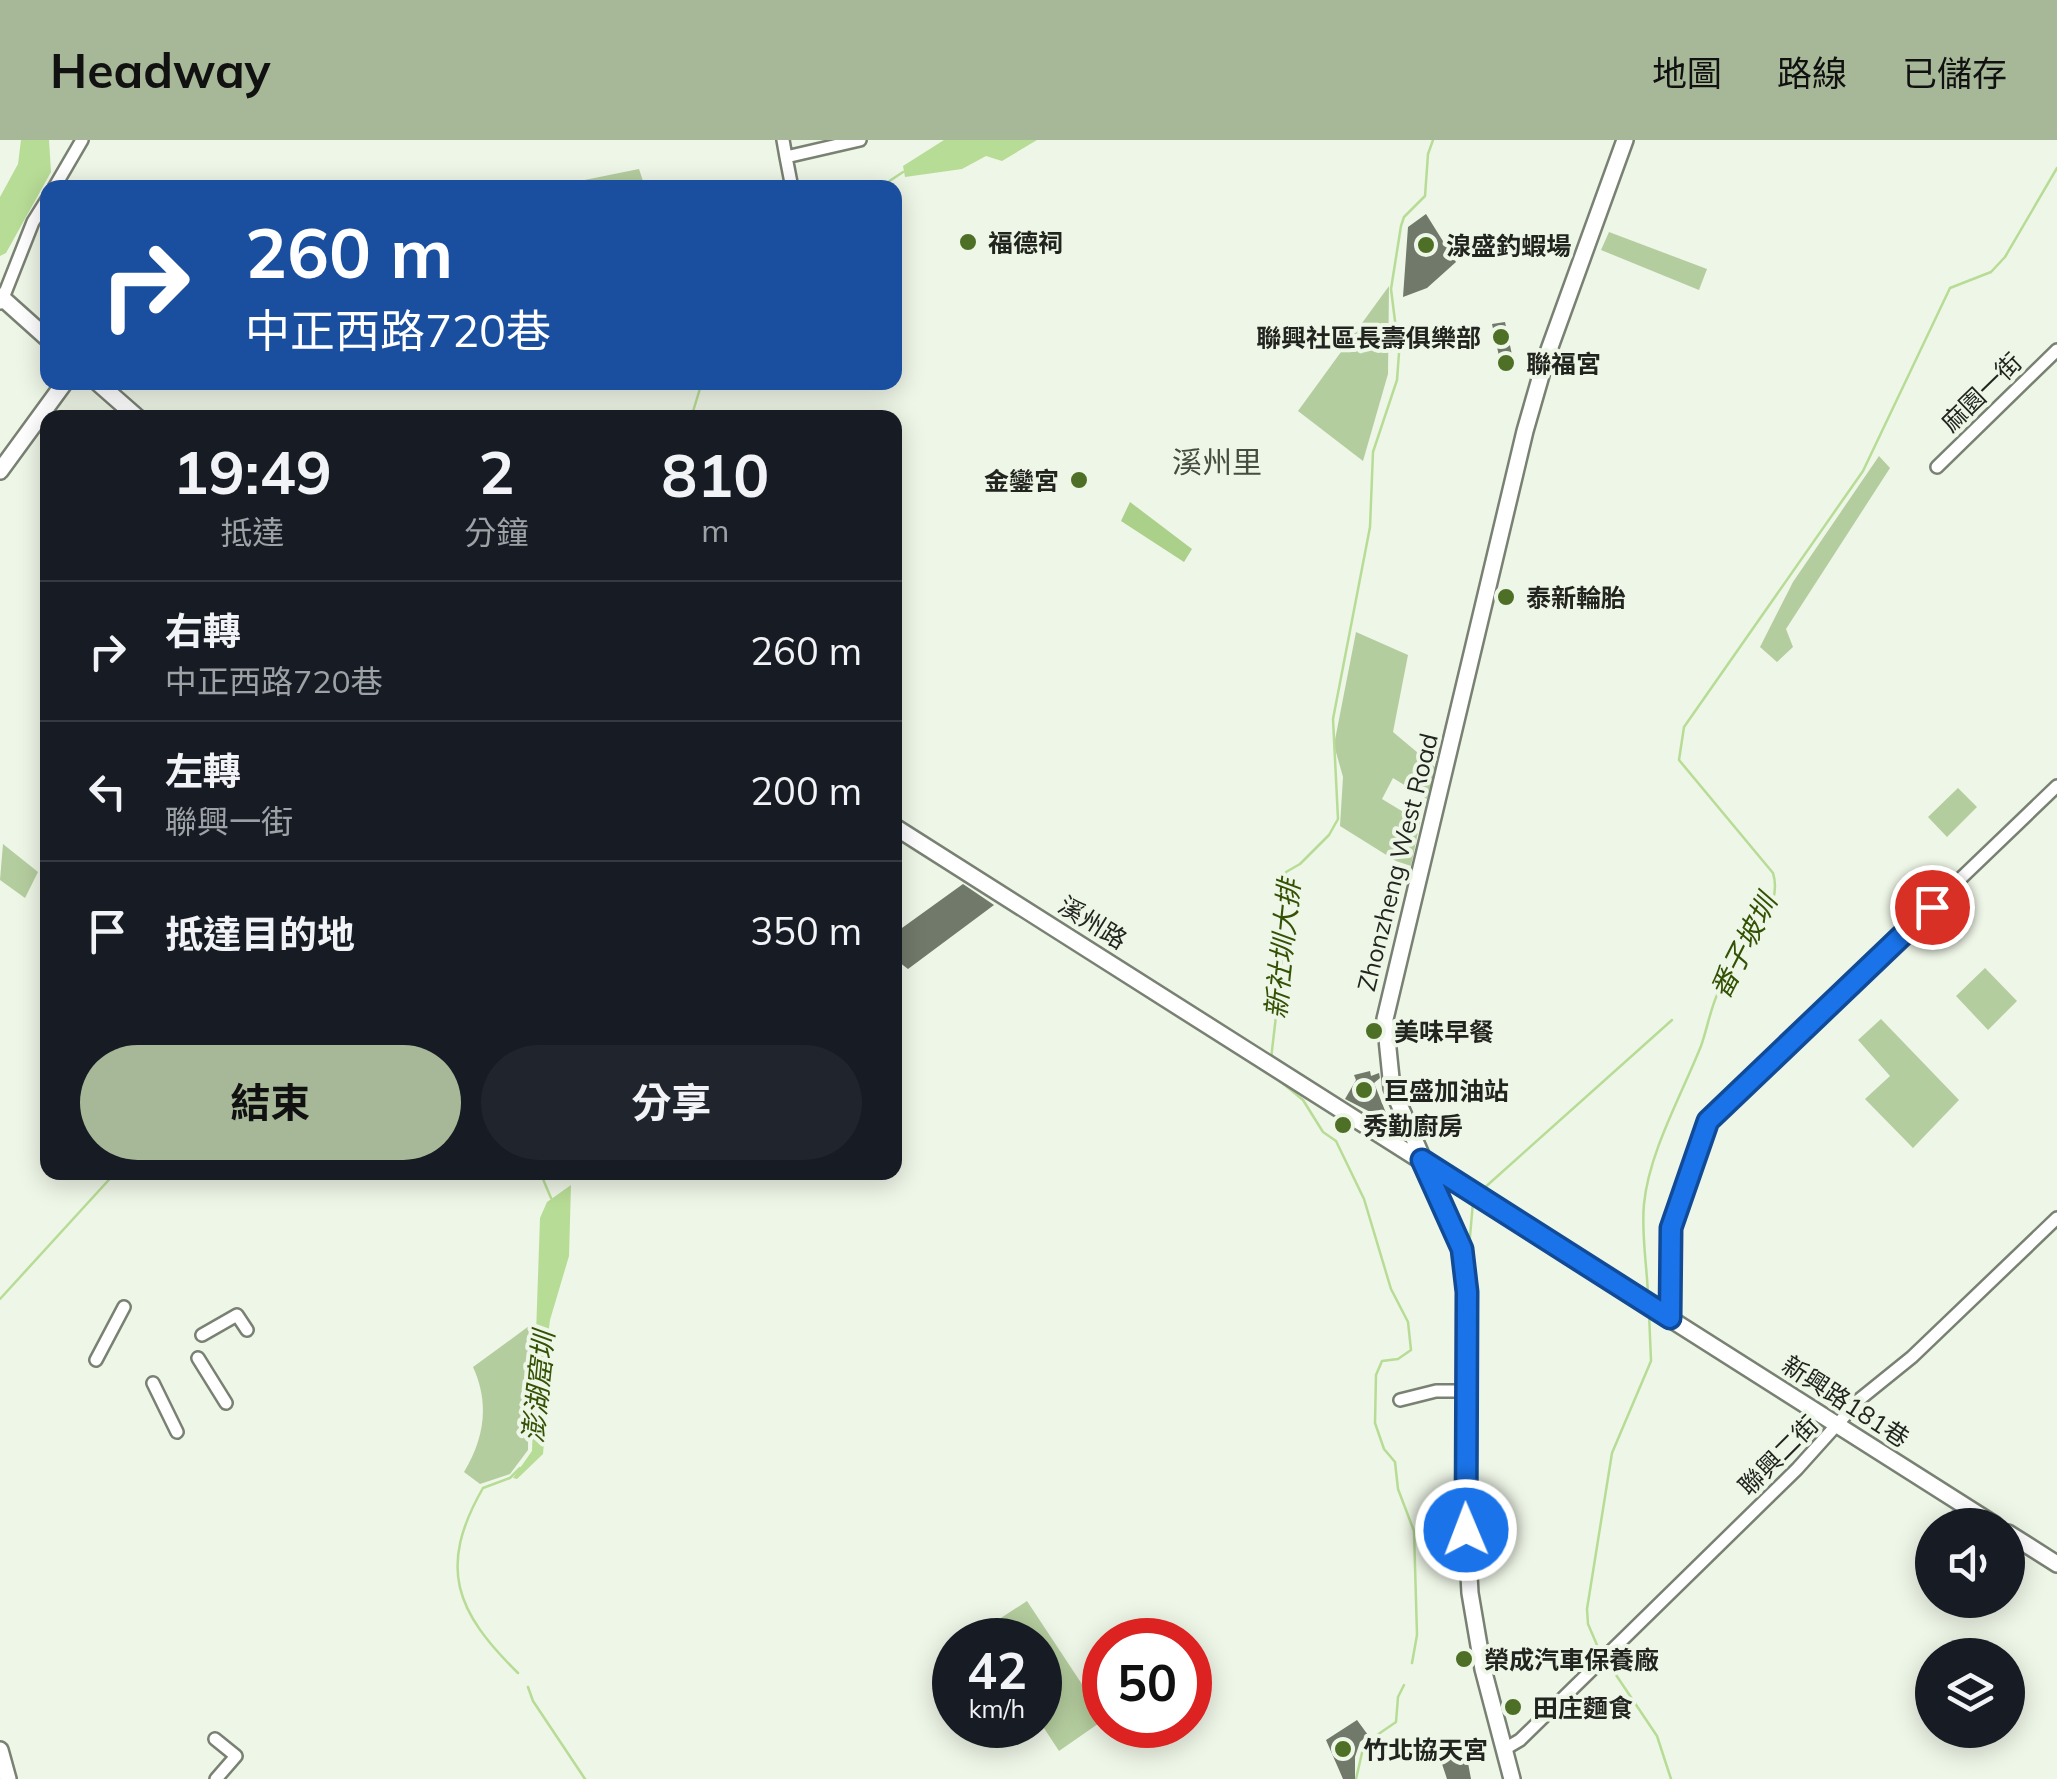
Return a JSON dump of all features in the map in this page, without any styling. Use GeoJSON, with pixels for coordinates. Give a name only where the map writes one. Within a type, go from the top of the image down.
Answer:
{"type":"FeatureCollection","features":[{"type":"Feature","properties":{"kind":"main road","name":"Zhonzheng West Road"},"geometry":{"type":"LineString","coordinates":[[1512,1779],[1474,1631],[1470,1593],[1467,1292],[1462,1249],[1392,1088],[1385,1047],[1387,998],[1534,397],[1624,140]]}},
{"type":"Feature","properties":{"kind":"main road"},"geometry":{"type":"LineString","coordinates":[[1,300],[40,332]]}},
{"type":"Feature","properties":{"kind":"main road"},"geometry":{"type":"LineString","coordinates":[[106,390],[129,410]]}},
{"type":"Feature","properties":{"kind":"main road"},"geometry":{"type":"LineString","coordinates":[[0,471],[40,417]]}},
{"type":"Feature","properties":{"kind":"main road","name":"溪州路"},"geometry":{"type":"LineString","coordinates":[[902,832],[1422,1160]]}},
{"type":"Feature","properties":{"kind":"main road","name":"新興路181巷"},"geometry":{"type":"LineString","coordinates":[[1422,1160],[1968,1508]]}},
{"type":"Feature","properties":{"kind":"main road"},"geometry":{"type":"LineString","coordinates":[[2025,1544],[2057,1564]]}},
{"type":"Feature","properties":{"kind":"main road"},"geometry":{"type":"LineString","coordinates":[[0,1750],[8,1779]]}},
{"type":"Feature","properties":{"kind":"street"},"geometry":{"type":"LineString","coordinates":[[59,180],[82,140]]}},
{"type":"Feature","properties":{"kind":"street"},"geometry":{"type":"LineString","coordinates":[[784,140],[790,180]]}},
{"type":"Feature","properties":{"kind":"street"},"geometry":{"type":"LineString","coordinates":[[786,158],[860,140]]}},
{"type":"Feature","properties":{"kind":"street"},"geometry":{"type":"LineString","coordinates":[[1,300],[40,211]]}},
{"type":"Feature","properties":{"kind":"street","name":"麻園一街"},"geometry":{"type":"LineString","coordinates":[[1937,466],[2057,350]]}},
{"type":"Feature","properties":{"kind":"street"},"geometry":{"type":"LineString","coordinates":[[1670,1318],[1671,1228],[1708,1121],[2057,786]]}},
{"type":"Feature","properties":{"kind":"street","name":"聯興二街"},"geometry":{"type":"LineString","coordinates":[[1503,1750],[1520,1740],[1596,1666],[1838,1426],[1860,1399],[1926,1344],[2057,1218]]}},
{"type":"Feature","properties":{"kind":"street"},"geometry":{"type":"LineString","coordinates":[[96,1360],[124,1307]]}},
{"type":"Feature","properties":{"kind":"street"},"geometry":{"type":"LineString","coordinates":[[202,1335],[237,1314],[247,1330]]}},
{"type":"Feature","properties":{"kind":"street"},"geometry":{"type":"LineString","coordinates":[[198,1358],[226,1403]]}},
{"type":"Feature","properties":{"kind":"street"},"geometry":{"type":"LineString","coordinates":[[153,1383],[177,1432]]}},
{"type":"Feature","properties":{"kind":"street"},"geometry":{"type":"LineString","coordinates":[[1400,1400],[1436,1391],[1466,1391]]}},
{"type":"Feature","properties":{"kind":"street"},"geometry":{"type":"LineString","coordinates":[[215,1739],[236,1756],[216,1779]]}},
{"type":"Feature","properties":{"kind":"shaded area"},"geometry":{"type":"Polygon","coordinates":[[[639,169],[643,180],[585,180],[639,169]]]}},
{"type":"Feature","properties":{"kind":"shaded area"},"geometry":{"type":"Polygon","coordinates":[[[1609,232],[1707,269],[1699,290],[1601,250],[1609,232]]]}},
{"type":"Feature","properties":{"kind":"shaded area"},"geometry":{"type":"Polygon","coordinates":[[[1389,286],[1388,374],[1363,461],[1298,411],[1389,286]]]}},
{"type":"Feature","properties":{"kind":"shaded area"},"geometry":{"type":"Polygon","coordinates":[[[1879,456],[1890,468],[1786,629],[1793,647],[1777,662],[1760,647],[1793,582],[1879,456]]]}},
{"type":"Feature","properties":{"kind":"shaded area"},"geometry":{"type":"Polygon","coordinates":[[[1130,502],[1192,549],[1184,562],[1121,521],[1130,502]]]}},
{"type":"Feature","properties":{"kind":"shaded area"},"geometry":{"type":"Polygon","coordinates":[[[1356,632],[1408,655],[1393,732],[1436,768],[1427,799],[1393,778],[1382,799],[1420,822],[1411,866],[1396,861],[1340,826],[1343,777],[1334,745],[1356,632]]]}},
{"type":"Feature","properties":{"kind":"shaded area"},"geometry":{"type":"Polygon","coordinates":[[[1958,788],[1977,807],[1947,837],[1928,817],[1958,788]]]}},
{"type":"Feature","properties":{"kind":"shaded area"},"geometry":{"type":"Polygon","coordinates":[[[3,844],[38,872],[25,898],[0,880],[3,844]]]}},
{"type":"Feature","properties":{"kind":"shaded area"},"geometry":{"type":"Polygon","coordinates":[[[1985,968],[2017,1001],[1988,1030],[1956,996],[1985,968]]]}},
{"type":"Feature","properties":{"kind":"shaded area"},"geometry":{"type":"Polygon","coordinates":[[[1881,1019],[1959,1100],[1913,1148],[1865,1099],[1890,1076],[1858,1040],[1881,1019]]]}},
{"type":"Feature","properties":{"kind":"shaded area"},"geometry":{"type":"Polygon","coordinates":[[[529,1326],[528,1450],[510,1474],[480,1484],[464,1472],[482,1421],[482,1394],[473,1367],[529,1326]]]}},
{"type":"Feature","properties":{"kind":"shaded area"},"geometry":{"type":"Polygon","coordinates":[[[1027,1601],[1038,1618],[1001,1618],[1027,1601]]]}},
{"type":"Feature","properties":{"kind":"shaded area"},"geometry":{"type":"Polygon","coordinates":[[[1062,1654],[1082,1684],[1082,1735],[1059,1751],[1062,1654]]]}},
{"type":"Feature","properties":{"kind":"water"},"geometry":{"type":"Polygon","coordinates":[[[21,140],[49,140],[51,172],[47,180],[40,180],[40,192],[6,253],[0,256],[0,197],[18,164],[21,140]]]}},
{"type":"Feature","properties":{"kind":"water"},"geometry":{"type":"Polygon","coordinates":[[[944,140],[1037,140],[1002,161],[986,156],[962,169],[905,177],[903,166],[944,140]]]}},
{"type":"Feature","properties":{"kind":"water"},"geometry":{"type":"Polygon","coordinates":[[[571,1185],[569,1256],[547,1344],[550,1377],[543,1454],[517,1479],[513,1478],[532,1451],[540,1218],[547,1202],[571,1185]]]}},
{"type":"Feature","properties":{"kind":"building","name":"湶盛釣蝦場"},"geometry":{"type":"Polygon","coordinates":[[[1426,214],[1456,262],[1427,288],[1403,297],[1408,227],[1426,214]]]}},
{"type":"Feature","properties":{"kind":"building","name":"聯興社區長壽俱樂部"},"geometry":{"type":"Polygon","coordinates":[[[1505,322],[1514,364],[1502,370],[1492,324],[1505,322]]]}},
{"type":"Feature","properties":{"kind":"building"},"geometry":{"type":"Polygon","coordinates":[[[963,884],[994,905],[908,969],[902,964],[902,928],[963,884]]]}},
{"type":"Feature","properties":{"kind":"building","name":"巨盛加油站"},"geometry":{"type":"Polygon","coordinates":[[[1370,1071],[1371,1076],[1379,1073],[1380,1078],[1374,1083],[1386,1113],[1378,1116],[1345,1099],[1356,1080],[1354,1075],[1370,1071]]]}},
{"type":"Feature","properties":{"kind":"building","name":"竹北協天宮"},"geometry":{"type":"Polygon","coordinates":[[[1357,1720],[1368,1735],[1360,1742],[1355,1757],[1355,1779],[1343,1779],[1326,1740],[1357,1720]]]}},
{"type":"Feature","properties":{"kind":"building"},"geometry":{"type":"Polygon","coordinates":[[[1466,1752],[1471,1779],[1447,1779],[1441,1761],[1466,1752]]]}},
{"type":"Feature","properties":{"kind":"waterway","name":"新社圳大排"},"geometry":{"type":"LineString","coordinates":[[1271,1059],[1281,973],[1286,872],[1300,864],[1329,835],[1338,819],[1333,719],[1370,527],[1373,452],[1397,380],[1399,353],[1391,289],[1404,217],[1425,196],[1433,140]]}},
{"type":"Feature","properties":{"kind":"waterway","name":"番子坡圳"},"geometry":{"type":"LineString","coordinates":[[1648,1295],[1643,1215],[1652,1164],[1701,1046],[1717,995],[1765,921],[1775,889],[1773,873],[1679,760],[1684,727],[1863,471],[1950,288],[1991,272],[2005,257],[2057,168]]}},
{"type":"Feature","properties":{"kind":"waterway","name":"澎湖窟圳"},"geometry":{"type":"LineString","coordinates":[[891,180],[903,172]]}},
{"type":"Feature","properties":{"kind":"waterway","name":"澎湖窟圳"},"geometry":{"type":"LineString","coordinates":[[693,410],[700,390]]}},
{"type":"Feature","properties":{"kind":"waterway"},"geometry":{"type":"LineString","coordinates":[[1482,1190],[1672,1020]]}},
{"type":"Feature","properties":{"kind":"waterway","name":"新社圳大排"},"geometry":{"type":"LineString","coordinates":[[1269,1072],[1303,1100],[1323,1132],[1336,1141],[1364,1199],[1391,1289],[1408,1322],[1411,1350],[1398,1359],[1382,1361],[1376,1375],[1375,1423],[1384,1449],[1395,1462],[1398,1489],[1414,1531],[1417,1635],[1412,1663]]}},
{"type":"Feature","properties":{"kind":"waterway"},"geometry":{"type":"LineString","coordinates":[[0,1299],[109,1180]]}},
{"type":"Feature","properties":{"kind":"waterway","name":"澎湖窟圳"},"geometry":{"type":"LineString","coordinates":[[543,1180],[551,1198]]}},
{"type":"Feature","properties":{"kind":"waterway"},"geometry":{"type":"LineString","coordinates":[[1469,1248],[1473,1202]]}},
{"type":"Feature","properties":{"kind":"waterway"},"geometry":{"type":"LineString","coordinates":[[1471,1261],[1475,1289]]}},
{"type":"Feature","properties":{"kind":"waterway","name":"番子坡圳"},"geometry":{"type":"LineString","coordinates":[[1600,1652],[1588,1624],[1587,1609],[1612,1453],[1651,1361],[1649,1313]]}},
{"type":"Feature","properties":{"kind":"waterway","name":"澎湖窟圳"},"geometry":{"type":"LineString","coordinates":[[518,1673],[480,1630],[468,1609],[460,1588],[458,1566],[460,1542],[483,1488],[510,1478],[520,1468]]}},
{"type":"Feature","properties":{"kind":"waterway","name":"番子坡圳"},"geometry":{"type":"LineString","coordinates":[[1608,1663],[1657,1736],[1671,1779]]}},
{"type":"Feature","properties":{"kind":"waterway","name":"新社圳大排"},"geometry":{"type":"LineString","coordinates":[[1356,1779],[1364,1744],[1396,1722],[1398,1697],[1404,1685]]}},
{"type":"Feature","properties":{"kind":"waterway","name":"澎湖窟圳"},"geometry":{"type":"LineString","coordinates":[[528,1687],[533,1701],[585,1779]]}},
{"type":"Feature","properties":{"kind":"place","name":"福德祠"},"geometry":{"type":"Point","coordinates":[968,242]}},
{"type":"Feature","properties":{"kind":"place","name":"湶盛釣蝦場"},"geometry":{"type":"Point","coordinates":[1426,245]}},
{"type":"Feature","properties":{"kind":"place","name":"聯興社區長壽俱樂部"},"geometry":{"type":"Point","coordinates":[1501,337]}},
{"type":"Feature","properties":{"kind":"place","name":"聯福宮"},"geometry":{"type":"Point","coordinates":[1506,363]}},
{"type":"Feature","properties":{"kind":"place","name":"金鑾宮"},"geometry":{"type":"Point","coordinates":[1079,480]}},
{"type":"Feature","properties":{"kind":"place","name":"泰新輪胎"},"geometry":{"type":"Point","coordinates":[1506,597]}},
{"type":"Feature","properties":{"kind":"place","name":"美味早餐"},"geometry":{"type":"Point","coordinates":[1374,1031]}},
{"type":"Feature","properties":{"kind":"place","name":"巨盛加油站"},"geometry":{"type":"Point","coordinates":[1364,1090]}},
{"type":"Feature","properties":{"kind":"place","name":"秀勤廚房"},"geometry":{"type":"Point","coordinates":[1343,1125]}},
{"type":"Feature","properties":{"kind":"place","name":"榮成汽車保養廠"},"geometry":{"type":"Point","coordinates":[1464,1659]}},
{"type":"Feature","properties":{"kind":"place","name":"田庄麵食"},"geometry":{"type":"Point","coordinates":[1513,1707]}},
{"type":"Feature","properties":{"kind":"place","name":"竹北協天宮"},"geometry":{"type":"Point","coordinates":[1343,1749]}},
{"type":"Feature","properties":{"kind":"district","name":"溪州里"},"geometry":{"type":"Point","coordinates":[1217,462]}},
{"type":"Feature","properties":{"kind":"route"},"geometry":{"type":"LineString","coordinates":[[1466,1530],[1467,1292],[1462,1249],[1422,1160],[1670,1318],[1671,1228],[1708,1121],[1932,907]]}}]}
